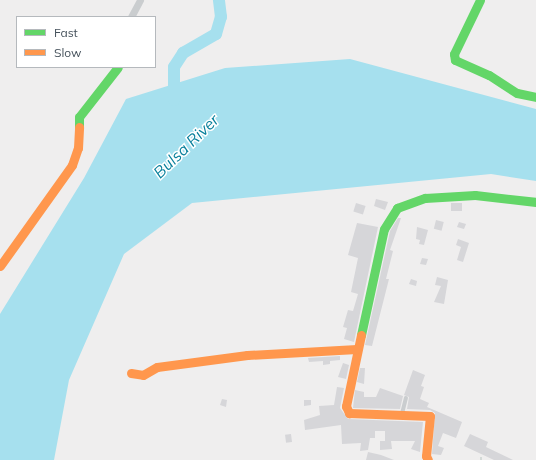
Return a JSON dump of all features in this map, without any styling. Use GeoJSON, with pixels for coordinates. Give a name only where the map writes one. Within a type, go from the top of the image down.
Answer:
{"type":"FeatureCollection","features":[{"type":"Feature","properties":{"kind":"street"},"geometry":{"type":"LineString","coordinates":[[132,16],[140,0]]}},
{"type":"Feature","properties":{"kind":"street"},"geometry":{"type":"LineString","coordinates":[[480,0],[454,54],[455,60],[517,92],[536,97]]}},
{"type":"Feature","properties":{"kind":"street"},"geometry":{"type":"LineString","coordinates":[[0,266],[72,165],[78,148],[79,117],[117,68]]}},
{"type":"Feature","properties":{"kind":"street"},"geometry":{"type":"LineString","coordinates":[[428,460],[426,452],[432,417],[428,415],[356,414],[347,410],[357,350],[384,229],[396,208],[416,200],[449,196],[494,196],[536,202]]}},
{"type":"Feature","properties":{"kind":"street"},"geometry":{"type":"LineString","coordinates":[[131,373],[143,375],[157,367],[247,354],[357,350]]}},
{"type":"Feature","properties":{"kind":"lane"},"geometry":{"type":"LineString","coordinates":[[402,414],[406,398]]}},
{"type":"Feature","properties":{"kind":"path"},"geometry":{"type":"LineString","coordinates":[[481,455],[481,460]]}},
{"type":"Feature","properties":{"kind":"water","name":"Bulsa River"},"geometry":{"type":"Polygon","coordinates":[[[350,59],[536,109],[536,181],[491,174],[192,203],[124,254],[69,380],[54,460],[0,460],[0,314],[84,178],[126,99],[225,68],[350,59]]]}},
{"type":"Feature","properties":{"kind":"building"},"geometry":{"type":"Polygon","coordinates":[[[376,199],[388,202],[385,210],[374,206],[376,199]]]}},
{"type":"Feature","properties":{"kind":"building"},"geometry":{"type":"Polygon","coordinates":[[[356,203],[366,206],[363,215],[353,212],[356,203]]]}},
{"type":"Feature","properties":{"kind":"building"},"geometry":{"type":"Polygon","coordinates":[[[451,203],[462,203],[462,211],[451,211],[451,203]]]}},
{"type":"Feature","properties":{"kind":"building"},"geometry":{"type":"Polygon","coordinates":[[[398,218],[401,218],[390,250],[393,251],[386,279],[389,279],[372,346],[365,345],[390,231],[398,218]]]}},
{"type":"Feature","properties":{"kind":"building"},"geometry":{"type":"Polygon","coordinates":[[[436,220],[444,222],[442,231],[434,229],[436,220]]]}},
{"type":"Feature","properties":{"kind":"building"},"geometry":{"type":"Polygon","coordinates":[[[459,222],[466,224],[464,229],[457,227],[459,222]]]}},
{"type":"Feature","properties":{"kind":"building"},"geometry":{"type":"Polygon","coordinates":[[[357,223],[378,227],[354,342],[344,339],[347,328],[343,327],[348,310],[353,311],[358,294],[351,292],[358,258],[348,255],[357,223]]]}},
{"type":"Feature","properties":{"kind":"building"},"geometry":{"type":"Polygon","coordinates":[[[417,227],[428,230],[424,245],[419,244],[420,240],[416,239],[417,227]]]}},
{"type":"Feature","properties":{"kind":"building"},"geometry":{"type":"Polygon","coordinates":[[[458,239],[469,243],[463,262],[457,260],[461,247],[456,245],[458,239]]]}},
{"type":"Feature","properties":{"kind":"building"},"geometry":{"type":"Polygon","coordinates":[[[422,258],[428,259],[426,265],[420,264],[422,258]]]}},
{"type":"Feature","properties":{"kind":"building"},"geometry":{"type":"Polygon","coordinates":[[[437,277],[448,280],[444,304],[434,302],[441,286],[435,285],[437,277]]]}},
{"type":"Feature","properties":{"kind":"building"},"geometry":{"type":"Polygon","coordinates":[[[411,279],[417,281],[416,286],[409,284],[411,279]]]}},
{"type":"Feature","properties":{"kind":"building"},"geometry":{"type":"Polygon","coordinates":[[[340,356],[340,360],[330,361],[330,364],[323,365],[323,361],[309,362],[308,358],[340,356]]]}},
{"type":"Feature","properties":{"kind":"building"},"geometry":{"type":"Polygon","coordinates":[[[343,363],[349,365],[346,379],[338,377],[343,363]]]}},
{"type":"Feature","properties":{"kind":"building"},"geometry":{"type":"Polygon","coordinates":[[[360,368],[365,368],[364,384],[357,382],[360,368]]]}},
{"type":"Feature","properties":{"kind":"building"},"geometry":{"type":"Polygon","coordinates":[[[413,370],[425,375],[421,386],[424,387],[420,399],[429,403],[427,407],[462,422],[456,438],[443,433],[438,446],[444,448],[441,455],[432,454],[435,413],[430,410],[407,409],[409,397],[404,395],[413,370]]]}},
{"type":"Feature","properties":{"kind":"building"},"geometry":{"type":"Polygon","coordinates":[[[337,387],[344,388],[340,408],[348,419],[423,422],[420,452],[411,449],[415,441],[391,441],[392,449],[380,450],[380,441],[385,441],[385,431],[375,431],[375,438],[370,438],[368,450],[360,451],[361,443],[342,444],[341,425],[305,430],[304,420],[320,415],[319,406],[334,405],[337,387]]]}},
{"type":"Feature","properties":{"kind":"building"},"geometry":{"type":"Polygon","coordinates":[[[380,388],[403,396],[400,409],[353,408],[355,390],[364,392],[364,397],[376,397],[380,388]]]}},
{"type":"Feature","properties":{"kind":"building"},"geometry":{"type":"Polygon","coordinates":[[[222,399],[227,400],[226,407],[220,405],[222,399]]]}},
{"type":"Feature","properties":{"kind":"building"},"geometry":{"type":"Polygon","coordinates":[[[304,400],[311,400],[311,405],[304,406],[304,400]]]}},
{"type":"Feature","properties":{"kind":"building"},"geometry":{"type":"Polygon","coordinates":[[[291,434],[292,442],[286,443],[285,435],[291,434]]]}},
{"type":"Feature","properties":{"kind":"building"},"geometry":{"type":"Polygon","coordinates":[[[470,434],[488,442],[486,447],[513,460],[494,460],[464,446],[470,434]]]}},
{"type":"Feature","properties":{"kind":"building"},"geometry":{"type":"Polygon","coordinates":[[[368,452],[381,455],[394,460],[366,460],[368,452]]]}},
{"type":"Feature","properties":{"kind":"waterway"},"geometry":{"type":"LineString","coordinates":[[174,100],[174,67],[183,53],[216,34],[221,17],[219,0]]}},
{"type":"Feature","properties":{"kind":"traffic: fast"},"geometry":{"type":"LineString","coordinates":[[480,0],[454,54],[455,60],[489,75],[517,93],[536,97]]}},
{"type":"Feature","properties":{"kind":"traffic: fast"},"geometry":{"type":"LineString","coordinates":[[79,127],[79,117],[117,68]]}},
{"type":"Feature","properties":{"kind":"traffic: fast"},"geometry":{"type":"LineString","coordinates":[[361,335],[384,229],[397,208],[425,198],[475,195],[536,202]]}},
{"type":"Feature","properties":{"kind":"traffic: slow"},"geometry":{"type":"LineString","coordinates":[[0,266],[72,165],[78,148],[79,127]]}},
{"type":"Feature","properties":{"kind":"traffic: slow"},"geometry":{"type":"LineString","coordinates":[[361,335],[346,406],[349,413],[430,416],[426,456],[428,460]]}},
{"type":"Feature","properties":{"kind":"traffic: slow"},"geometry":{"type":"LineString","coordinates":[[131,373],[143,375],[157,367],[247,355],[357,349]]}}]}
